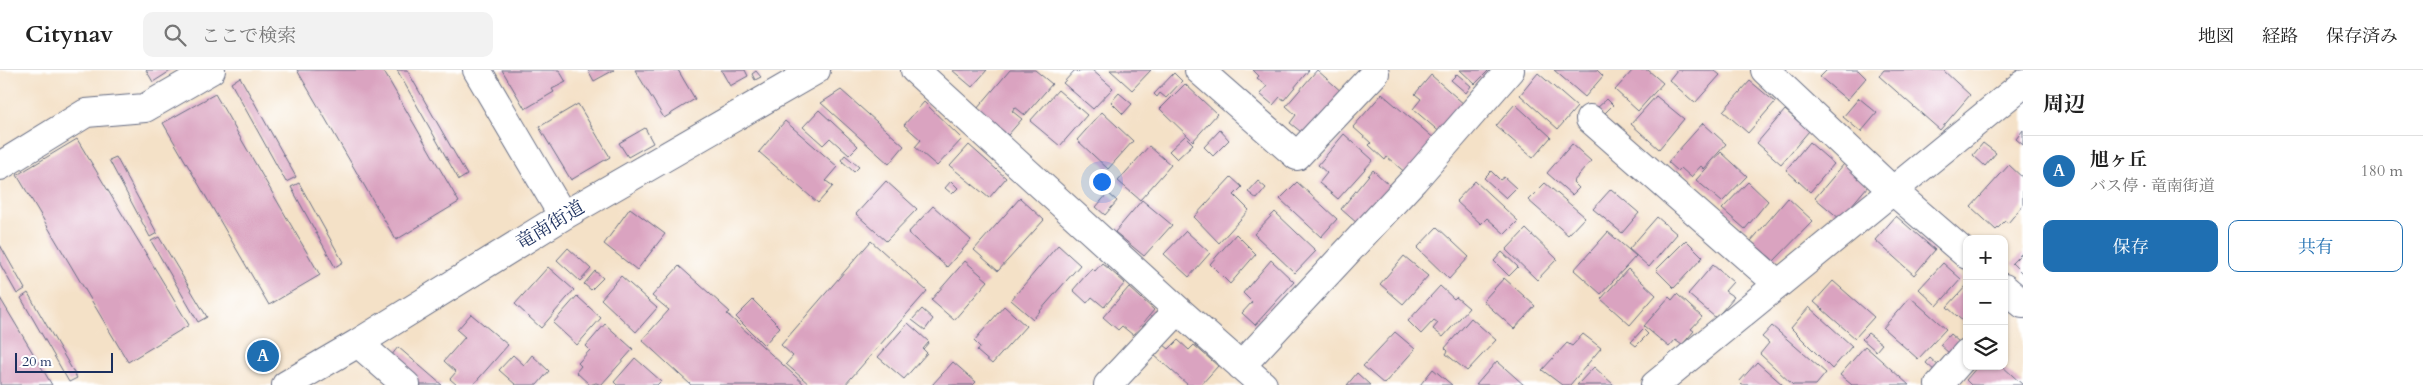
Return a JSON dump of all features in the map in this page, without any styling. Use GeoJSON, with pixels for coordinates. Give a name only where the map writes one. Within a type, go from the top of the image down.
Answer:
{"type":"FeatureCollection","features":[{"type":"Feature","properties":{"kind":"street"},"geometry":{"type":"LineString","coordinates":[[0,166],[86,113],[145,108],[211,70]]}},
{"type":"Feature","properties":{"kind":"street"},"geometry":{"type":"LineString","coordinates":[[477,70],[563,216]]}},
{"type":"Feature","properties":{"kind":"street","name":"竜南街道"},"geometry":{"type":"LineString","coordinates":[[286,385],[358,343],[563,216],[816,70]]}},
{"type":"Feature","properties":{"kind":"street"},"geometry":{"type":"LineString","coordinates":[[914,70],[1263,385]]}},
{"type":"Feature","properties":{"kind":"street"},"geometry":{"type":"LineString","coordinates":[[1199,70],[1297,156],[1375,73]]}},
{"type":"Feature","properties":{"kind":"street"},"geometry":{"type":"LineString","coordinates":[[1242,366],[1414,180],[1510,70]]}},
{"type":"Feature","properties":{"kind":"street"},"geometry":{"type":"LineString","coordinates":[[1765,70],[1892,190],[1963,252]]}},
{"type":"Feature","properties":{"kind":"street"},"geometry":{"type":"LineString","coordinates":[[1655,385],[2023,84]]}},
{"type":"Feature","properties":{"kind":"street"},"geometry":{"type":"LineString","coordinates":[[1590,119],[1778,284]]}},
{"type":"Feature","properties":{"kind":"street"},"geometry":{"type":"LineString","coordinates":[[1108,385],[1178,310]]}},
{"type":"Feature","properties":{"kind":"street"},"geometry":{"type":"LineString","coordinates":[[358,343],[406,385]]}},
{"type":"Feature","properties":{"kind":"street"},"geometry":{"type":"LineString","coordinates":[[1938,385],[1963,357]]}},
{"type":"Feature","properties":{"kind":"building"},"geometry":{"type":"Polygon","coordinates":[[[146,70],[172,70],[153,82],[146,70]]]}},
{"type":"Feature","properties":{"kind":"building"},"geometry":{"type":"Polygon","coordinates":[[[297,70],[383,70],[459,202],[396,240],[297,70]]]}},
{"type":"Feature","properties":{"kind":"building"},"geometry":{"type":"Polygon","coordinates":[[[397,70],[407,70],[467,175],[459,180],[397,70]]]}},
{"type":"Feature","properties":{"kind":"building"},"geometry":{"type":"Polygon","coordinates":[[[502,70],[559,70],[566,82],[552,89],[554,92],[525,109],[502,70]]]}},
{"type":"Feature","properties":{"kind":"building"},"geometry":{"type":"Polygon","coordinates":[[[588,70],[614,70],[594,81],[588,70]]]}},
{"type":"Feature","properties":{"kind":"building"},"geometry":{"type":"Polygon","coordinates":[[[635,70],[678,70],[695,99],[664,118],[635,70]]]}},
{"type":"Feature","properties":{"kind":"building"},"geometry":{"type":"Polygon","coordinates":[[[721,70],[745,70],[748,76],[730,86],[721,70]]]}},
{"type":"Feature","properties":{"kind":"building"},"geometry":{"type":"Polygon","coordinates":[[[952,70],[987,70],[972,87],[952,70]]]}},
{"type":"Feature","properties":{"kind":"building"},"geometry":{"type":"Polygon","coordinates":[[[1010,70],[1035,70],[1052,84],[1025,115],[1015,107],[1012,111],[1022,119],[1008,135],[977,109],[1010,70]]]}},
{"type":"Feature","properties":{"kind":"building"},"geometry":{"type":"Polygon","coordinates":[[[1075,70],[1078,73],[1081,70],[1092,70],[1113,88],[1093,109],[1063,83],[1075,70]]]}},
{"type":"Feature","properties":{"kind":"building"},"geometry":{"type":"Polygon","coordinates":[[[1110,70],[1151,70],[1132,90],[1110,70]]]}},
{"type":"Feature","properties":{"kind":"building"},"geometry":{"type":"Polygon","coordinates":[[[1253,70],[1309,70],[1284,100],[1280,97],[1273,105],[1260,94],[1267,86],[1257,78],[1259,76],[1253,70]]]}},
{"type":"Feature","properties":{"kind":"building"},"geometry":{"type":"Polygon","coordinates":[[[1317,70],[1343,93],[1306,136],[1290,123],[1296,115],[1286,106],[1317,70]]]}},
{"type":"Feature","properties":{"kind":"building"},"geometry":{"type":"Polygon","coordinates":[[[1460,70],[1489,70],[1475,84],[1460,70]]]}},
{"type":"Feature","properties":{"kind":"building"},"geometry":{"type":"Polygon","coordinates":[[[1554,70],[1597,70],[1603,76],[1585,97],[1554,70]]]}},
{"type":"Feature","properties":{"kind":"building"},"geometry":{"type":"Polygon","coordinates":[[[1633,70],[1648,70],[1663,83],[1638,111],[1615,90],[1633,70]]]}},
{"type":"Feature","properties":{"kind":"building"},"geometry":{"type":"Polygon","coordinates":[[[1677,70],[1714,70],[1720,75],[1695,103],[1669,80],[1677,70]]]}},
{"type":"Feature","properties":{"kind":"building"},"geometry":{"type":"Polygon","coordinates":[[[1827,70],[1858,70],[1866,78],[1847,100],[1820,77],[1827,70]]]}},
{"type":"Feature","properties":{"kind":"building"},"geometry":{"type":"Polygon","coordinates":[[[1884,70],[1943,70],[1970,95],[1940,130],[1879,76],[1884,70]]]}},
{"type":"Feature","properties":{"kind":"building"},"geometry":{"type":"Polygon","coordinates":[[[756,71],[761,77],[755,80],[752,74],[756,71]]]}},
{"type":"Feature","properties":{"kind":"building"},"geometry":{"type":"Polygon","coordinates":[[[1174,73],[1182,81],[1166,98],[1160,93],[1157,97],[1154,94],[1174,73]]]}},
{"type":"Feature","properties":{"kind":"building"},"geometry":{"type":"Polygon","coordinates":[[[1538,73],[1577,107],[1558,129],[1520,95],[1538,73]]]}},
{"type":"Feature","properties":{"kind":"building"},"geometry":{"type":"Polygon","coordinates":[[[1457,74],[1471,86],[1466,93],[1451,80],[1457,74]]]}},
{"type":"Feature","properties":{"kind":"building"},"geometry":{"type":"Polygon","coordinates":[[[1431,75],[1465,105],[1443,135],[1413,109],[1421,99],[1415,94],[1431,75]]]}},
{"type":"Feature","properties":{"kind":"building"},"geometry":{"type":"Polygon","coordinates":[[[240,77],[296,177],[286,182],[231,83],[240,77]]]}},
{"type":"Feature","properties":{"kind":"building"},"geometry":{"type":"Polygon","coordinates":[[[1750,81],[1775,102],[1748,133],[1723,111],[1750,81]]]}},
{"type":"Feature","properties":{"kind":"building"},"geometry":{"type":"Polygon","coordinates":[[[1185,84],[1217,114],[1193,141],[1160,109],[1185,84]]]}},
{"type":"Feature","properties":{"kind":"building"},"geometry":{"type":"Polygon","coordinates":[[[841,90],[904,146],[889,164],[821,103],[841,90]]]}},
{"type":"Feature","properties":{"kind":"building"},"geometry":{"type":"Polygon","coordinates":[[[1058,90],[1087,115],[1060,146],[1030,121],[1058,90]]]}},
{"type":"Feature","properties":{"kind":"building"},"geometry":{"type":"Polygon","coordinates":[[[1119,93],[1132,104],[1123,114],[1111,102],[1119,93]]]}},
{"type":"Feature","properties":{"kind":"building"},"geometry":{"type":"Polygon","coordinates":[[[215,94],[320,275],[269,305],[163,123],[215,94]]]}},
{"type":"Feature","properties":{"kind":"building"},"geometry":{"type":"Polygon","coordinates":[[[1382,94],[1436,140],[1407,174],[1387,157],[1385,160],[1369,145],[1371,143],[1353,127],[1382,94]]]}},
{"type":"Feature","properties":{"kind":"building"},"geometry":{"type":"Polygon","coordinates":[[[1656,96],[1684,119],[1659,149],[1631,124],[1656,96]]]}},
{"type":"Feature","properties":{"kind":"building"},"geometry":{"type":"Polygon","coordinates":[[[1859,98],[1877,113],[1861,132],[1843,117],[1859,98]]]}},
{"type":"Feature","properties":{"kind":"building"},"geometry":{"type":"Polygon","coordinates":[[[1607,99],[1613,105],[1603,115],[1597,108],[1607,99]]]}},
{"type":"Feature","properties":{"kind":"building"},"geometry":{"type":"Polygon","coordinates":[[[924,102],[962,139],[937,166],[915,147],[921,140],[904,125],[924,102]]]}},
{"type":"Feature","properties":{"kind":"building"},"geometry":{"type":"Polygon","coordinates":[[[578,104],[610,157],[571,180],[539,127],[578,104]]]}},
{"type":"Feature","properties":{"kind":"building"},"geometry":{"type":"Polygon","coordinates":[[[1515,104],[1551,137],[1533,158],[1496,126],[1515,104]]]}},
{"type":"Feature","properties":{"kind":"building"},"geometry":{"type":"Polygon","coordinates":[[[819,110],[858,146],[849,155],[830,138],[823,145],[803,127],[819,110]]]}},
{"type":"Feature","properties":{"kind":"building"},"geometry":{"type":"Polygon","coordinates":[[[1785,110],[1809,131],[1781,164],[1757,143],[1785,110]]]}},
{"type":"Feature","properties":{"kind":"building"},"geometry":{"type":"Polygon","coordinates":[[[1102,112],[1133,141],[1108,169],[1077,140],[1102,112]]]}},
{"type":"Feature","properties":{"kind":"building"},"geometry":{"type":"Polygon","coordinates":[[[785,121],[838,167],[826,181],[833,186],[818,203],[759,152],[785,121]]]}},
{"type":"Feature","properties":{"kind":"building"},"geometry":{"type":"Polygon","coordinates":[[[1703,123],[1726,144],[1704,169],[1701,166],[1691,177],[1681,168],[1678,171],[1668,162],[1703,123]]]}},
{"type":"Feature","properties":{"kind":"building"},"geometry":{"type":"Polygon","coordinates":[[[645,128],[653,143],[628,157],[619,143],[645,128]]]}},
{"type":"Feature","properties":{"kind":"building"},"geometry":{"type":"Polygon","coordinates":[[[1220,130],[1229,140],[1213,156],[1204,147],[1220,130]]]}},
{"type":"Feature","properties":{"kind":"building"},"geometry":{"type":"Polygon","coordinates":[[[2023,130],[2023,145],[2016,139],[2023,130]]]}},
{"type":"Feature","properties":{"kind":"building"},"geometry":{"type":"Polygon","coordinates":[[[1344,134],[1373,160],[1338,199],[1319,183],[1327,173],[1318,165],[1344,134]]]}},
{"type":"Feature","properties":{"kind":"building"},"geometry":{"type":"Polygon","coordinates":[[[1185,136],[1193,144],[1177,159],[1169,151],[1185,136]]]}},
{"type":"Feature","properties":{"kind":"building"},"geometry":{"type":"Polygon","coordinates":[[[77,139],[189,325],[128,362],[17,175],[77,139]]]}},
{"type":"Feature","properties":{"kind":"building"},"geometry":{"type":"Polygon","coordinates":[[[1809,142],[1834,164],[1810,192],[1786,170],[1809,142]]]}},
{"type":"Feature","properties":{"kind":"building"},"geometry":{"type":"Polygon","coordinates":[[[1983,143],[1996,153],[1985,166],[1973,155],[1983,143]]]}},
{"type":"Feature","properties":{"kind":"building"},"geometry":{"type":"Polygon","coordinates":[[[1572,144],[1591,161],[1573,182],[1579,188],[1572,195],[1547,173],[1572,144]]]}},
{"type":"Feature","properties":{"kind":"building"},"geometry":{"type":"Polygon","coordinates":[[[969,145],[1006,178],[989,198],[950,166],[969,145]]]}},
{"type":"Feature","properties":{"kind":"building"},"geometry":{"type":"Polygon","coordinates":[[[1149,146],[1171,165],[1140,200],[1118,181],[1149,146]]]}},
{"type":"Feature","properties":{"kind":"building"},"geometry":{"type":"Polygon","coordinates":[[[1721,152],[1747,176],[1722,202],[1696,180],[1721,152]]]}},
{"type":"Feature","properties":{"kind":"building"},"geometry":{"type":"Polygon","coordinates":[[[845,155],[859,167],[854,172],[841,160],[845,155]]]}},
{"type":"Feature","properties":{"kind":"building"},"geometry":{"type":"Polygon","coordinates":[[[116,157],[157,233],[150,237],[109,160],[116,157]]]}},
{"type":"Feature","properties":{"kind":"building"},"geometry":{"type":"Polygon","coordinates":[[[1844,164],[1868,186],[1840,219],[1815,198],[1844,164]]]}},
{"type":"Feature","properties":{"kind":"building"},"geometry":{"type":"Polygon","coordinates":[[[2009,165],[2023,178],[2023,205],[2008,223],[2005,221],[1996,230],[1971,207],[2009,165]]]}},
{"type":"Feature","properties":{"kind":"building"},"geometry":{"type":"Polygon","coordinates":[[[1373,170],[1390,186],[1358,224],[1341,209],[1373,170]]]}},
{"type":"Feature","properties":{"kind":"building"},"geometry":{"type":"Polygon","coordinates":[[[1491,171],[1500,180],[1504,177],[1516,188],[1506,198],[1484,178],[1491,171]]]}},
{"type":"Feature","properties":{"kind":"building"},"geometry":{"type":"Polygon","coordinates":[[[1231,177],[1242,187],[1234,195],[1249,210],[1219,243],[1194,217],[1231,177]]]}},
{"type":"Feature","properties":{"kind":"building"},"geometry":{"type":"Polygon","coordinates":[[[886,181],[917,209],[886,241],[856,214],[886,181]]]}},
{"type":"Feature","properties":{"kind":"building"},"geometry":{"type":"Polygon","coordinates":[[[951,181],[958,188],[952,194],[945,188],[951,181]]]}},
{"type":"Feature","properties":{"kind":"building"},"geometry":{"type":"Polygon","coordinates":[[[1258,181],[1266,188],[1257,199],[1248,192],[1258,181]]]}},
{"type":"Feature","properties":{"kind":"building"},"geometry":{"type":"Polygon","coordinates":[[[1475,181],[1518,221],[1505,234],[1487,218],[1481,224],[1456,201],[1475,181]]]}},
{"type":"Feature","properties":{"kind":"building"},"geometry":{"type":"Polygon","coordinates":[[[1297,182],[1337,219],[1321,237],[1280,199],[1297,182]]]}},
{"type":"Feature","properties":{"kind":"building"},"geometry":{"type":"Polygon","coordinates":[[[1748,182],[1768,201],[1745,229],[1722,209],[1748,182]]]}},
{"type":"Feature","properties":{"kind":"building"},"geometry":{"type":"Polygon","coordinates":[[[299,183],[343,262],[335,267],[291,187],[299,183]]]}},
{"type":"Feature","properties":{"kind":"building"},"geometry":{"type":"Polygon","coordinates":[[[1545,183],[1585,217],[1568,235],[1528,200],[1545,183]]]}},
{"type":"Feature","properties":{"kind":"building"},"geometry":{"type":"Polygon","coordinates":[[[1611,189],[1639,213],[1622,233],[1593,209],[1611,189]]]}},
{"type":"Feature","properties":{"kind":"building"},"geometry":{"type":"Polygon","coordinates":[[[1108,193],[1117,201],[1105,215],[1096,207],[1108,193]]]}},
{"type":"Feature","properties":{"kind":"building"},"geometry":{"type":"Polygon","coordinates":[[[1020,198],[1044,220],[998,271],[974,250],[1020,198]]]}},
{"type":"Feature","properties":{"kind":"building"},"geometry":{"type":"Polygon","coordinates":[[[1788,198],[1813,221],[1774,261],[1751,241],[1788,198]]]}},
{"type":"Feature","properties":{"kind":"building"},"geometry":{"type":"Polygon","coordinates":[[[1142,200],[1172,225],[1144,256],[1115,232],[1142,200]]]}},
{"type":"Feature","properties":{"kind":"building"},"geometry":{"type":"Polygon","coordinates":[[[933,206],[971,240],[947,267],[908,233],[933,206]]]}},
{"type":"Feature","properties":{"kind":"building"},"geometry":{"type":"Polygon","coordinates":[[[630,208],[665,234],[637,270],[604,244],[630,208]]]}},
{"type":"Feature","properties":{"kind":"building"},"geometry":{"type":"Polygon","coordinates":[[[1275,212],[1316,251],[1295,273],[1254,234],[1275,212]]]}},
{"type":"Feature","properties":{"kind":"building"},"geometry":{"type":"Polygon","coordinates":[[[1896,216],[1935,250],[1914,275],[1875,240],[1896,216]]]}},
{"type":"Feature","properties":{"kind":"building"},"geometry":{"type":"Polygon","coordinates":[[[1657,217],[1677,234],[1649,267],[1629,249],[1657,217]]]}},
{"type":"Feature","properties":{"kind":"building"},"geometry":{"type":"Polygon","coordinates":[[[1437,227],[1469,257],[1449,279],[1417,248],[1437,227]]]}},
{"type":"Feature","properties":{"kind":"building"},"geometry":{"type":"Polygon","coordinates":[[[1526,229],[1557,259],[1537,280],[1506,250],[1526,229]]]}},
{"type":"Feature","properties":{"kind":"building"},"geometry":{"type":"Polygon","coordinates":[[[1186,231],[1210,253],[1189,277],[1164,254],[1186,231]]]}},
{"type":"Feature","properties":{"kind":"building"},"geometry":{"type":"Polygon","coordinates":[[[1608,232],[1636,256],[1601,294],[1574,270],[1608,232]]]}},
{"type":"Feature","properties":{"kind":"building"},"geometry":{"type":"Polygon","coordinates":[[[1236,234],[1256,254],[1230,284],[1210,264],[1236,234]]]}},
{"type":"Feature","properties":{"kind":"building"},"geometry":{"type":"Polygon","coordinates":[[[159,237],[207,317],[198,322],[151,241],[159,237]]]}},
{"type":"Feature","properties":{"kind":"building"},"geometry":{"type":"Polygon","coordinates":[[[1686,240],[1703,257],[1674,288],[1656,270],[1686,240]]]}},
{"type":"Feature","properties":{"kind":"building"},"geometry":{"type":"Polygon","coordinates":[[[871,241],[927,291],[845,385],[810,385],[786,364],[793,356],[781,345],[871,241]]]}},
{"type":"Feature","properties":{"kind":"building"},"geometry":{"type":"Polygon","coordinates":[[[0,245],[25,289],[17,294],[0,264],[0,245]]]}},
{"type":"Feature","properties":{"kind":"building"},"geometry":{"type":"Polygon","coordinates":[[[1058,245],[1080,265],[1033,319],[1011,300],[1058,245]]]}},
{"type":"Feature","properties":{"kind":"building"},"geometry":{"type":"Polygon","coordinates":[[[568,248],[591,269],[580,281],[557,260],[568,248]]]}},
{"type":"Feature","properties":{"kind":"building"},"geometry":{"type":"Polygon","coordinates":[[[1502,252],[1518,267],[1509,276],[1494,261],[1502,252]]]}},
{"type":"Feature","properties":{"kind":"building"},"geometry":{"type":"Polygon","coordinates":[[[2023,254],[2023,274],[2012,263],[2023,254]]]}},
{"type":"Feature","properties":{"kind":"building"},"geometry":{"type":"Polygon","coordinates":[[[1404,256],[1428,276],[1403,304],[1380,284],[1404,256]]]}},
{"type":"Feature","properties":{"kind":"building"},"geometry":{"type":"Polygon","coordinates":[[[1271,260],[1294,282],[1255,325],[1242,313],[1252,302],[1243,293],[1271,260]]]}},
{"type":"Feature","properties":{"kind":"building"},"geometry":{"type":"Polygon","coordinates":[[[965,261],[988,281],[954,320],[931,300],[965,261]]]}},
{"type":"Feature","properties":{"kind":"building"},"geometry":{"type":"Polygon","coordinates":[[[1102,263],[1125,283],[1104,307],[1092,297],[1087,303],[1073,290],[1092,268],[1095,271],[1102,263]]]}},
{"type":"Feature","properties":{"kind":"building"},"geometry":{"type":"Polygon","coordinates":[[[1943,263],[1961,279],[1937,306],[1919,289],[1943,263]]]}},
{"type":"Feature","properties":{"kind":"building"},"geometry":{"type":"Polygon","coordinates":[[[1713,265],[1733,282],[1725,291],[1734,297],[1716,318],[1688,294],[1713,265]]]}},
{"type":"Feature","properties":{"kind":"building"},"geometry":{"type":"Polygon","coordinates":[[[679,266],[730,312],[727,314],[805,385],[691,385],[642,340],[669,310],[652,296],[679,266]]]}},
{"type":"Feature","properties":{"kind":"building"},"geometry":{"type":"Polygon","coordinates":[[[548,267],[574,290],[541,328],[515,304],[548,267]]]}},
{"type":"Feature","properties":{"kind":"building"},"geometry":{"type":"Polygon","coordinates":[[[1628,269],[1656,295],[1630,325],[1601,299],[1628,269]]]}},
{"type":"Feature","properties":{"kind":"building"},"geometry":{"type":"Polygon","coordinates":[[[595,271],[603,278],[591,290],[584,284],[595,271]]]}},
{"type":"Feature","properties":{"kind":"building"},"geometry":{"type":"Polygon","coordinates":[[[621,276],[657,308],[636,332],[601,299],[621,276]]]}},
{"type":"Feature","properties":{"kind":"building"},"geometry":{"type":"Polygon","coordinates":[[[1504,278],[1535,306],[1514,329],[1483,301],[1504,278]]]}},
{"type":"Feature","properties":{"kind":"building"},"geometry":{"type":"Polygon","coordinates":[[[1833,281],[1874,317],[1855,338],[1814,302],[1833,281]]]}},
{"type":"Feature","properties":{"kind":"building"},"geometry":{"type":"Polygon","coordinates":[[[1440,286],[1454,299],[1456,297],[1469,308],[1443,337],[1433,329],[1438,323],[1434,320],[1421,334],[1408,321],[1440,286]]]}},
{"type":"Feature","properties":{"kind":"building"},"geometry":{"type":"Polygon","coordinates":[[[1129,287],[1154,310],[1133,335],[1122,326],[1118,330],[1103,317],[1129,287]]]}},
{"type":"Feature","properties":{"kind":"building"},"geometry":{"type":"Polygon","coordinates":[[[1963,289],[1963,321],[1947,307],[1963,289]]]}},
{"type":"Feature","properties":{"kind":"building"},"geometry":{"type":"Polygon","coordinates":[[[28,293],[77,378],[69,382],[21,298],[28,293]]]}},
{"type":"Feature","properties":{"kind":"building"},"geometry":{"type":"Polygon","coordinates":[[[1677,294],[1702,317],[1691,329],[1694,331],[1682,345],[1675,340],[1669,347],[1644,326],[1669,297],[1672,300],[1677,294]]]}},
{"type":"Feature","properties":{"kind":"building"},"geometry":{"type":"Polygon","coordinates":[[[577,296],[601,318],[577,345],[553,323],[577,296]]]}},
{"type":"Feature","properties":{"kind":"building"},"geometry":{"type":"Polygon","coordinates":[[[1910,297],[1946,329],[1918,359],[1883,328],[1910,297]]]}},
{"type":"Feature","properties":{"kind":"building"},"geometry":{"type":"Polygon","coordinates":[[[0,298],[52,385],[0,385],[0,298]]]}},
{"type":"Feature","properties":{"kind":"building"},"geometry":{"type":"Polygon","coordinates":[[[753,300],[780,327],[764,345],[736,317],[753,300]]]}},
{"type":"Feature","properties":{"kind":"building"},"geometry":{"type":"Polygon","coordinates":[[[1004,306],[1026,326],[992,364],[977,351],[980,347],[974,341],[1004,306]]]}},
{"type":"Feature","properties":{"kind":"building"},"geometry":{"type":"Polygon","coordinates":[[[1809,307],[1852,346],[1832,369],[1791,328],[1809,307]]]}},
{"type":"Feature","properties":{"kind":"building"},"geometry":{"type":"Polygon","coordinates":[[[922,309],[933,319],[925,330],[912,320],[922,309]]]}},
{"type":"Feature","properties":{"kind":"building"},"geometry":{"type":"Polygon","coordinates":[[[471,314],[508,345],[473,385],[457,385],[450,379],[456,372],[444,361],[465,337],[457,330],[471,314]]]}},
{"type":"Feature","properties":{"kind":"building"},"geometry":{"type":"Polygon","coordinates":[[[1471,318],[1496,340],[1467,371],[1446,354],[1448,351],[1445,348],[1471,318]]]}},
{"type":"Feature","properties":{"kind":"building"},"geometry":{"type":"Polygon","coordinates":[[[908,323],[929,342],[923,349],[927,353],[904,379],[878,357],[908,323]]]}},
{"type":"Feature","properties":{"kind":"building"},"geometry":{"type":"Polygon","coordinates":[[[605,324],[633,349],[601,385],[596,383],[590,385],[576,372],[581,366],[578,363],[590,350],[586,346],[605,324]]]}},
{"type":"Feature","properties":{"kind":"building"},"geometry":{"type":"Polygon","coordinates":[[[1772,326],[1826,373],[1816,385],[1793,385],[1760,354],[1769,343],[1762,337],[1772,326]]]}},
{"type":"Feature","properties":{"kind":"building"},"geometry":{"type":"Polygon","coordinates":[[[1643,329],[1648,334],[1636,346],[1631,342],[1643,329]]]}},
{"type":"Feature","properties":{"kind":"building"},"geometry":{"type":"Polygon","coordinates":[[[1395,332],[1415,349],[1384,384],[1363,366],[1395,332]]]}},
{"type":"Feature","properties":{"kind":"building"},"geometry":{"type":"Polygon","coordinates":[[[1868,333],[1882,344],[1876,351],[1862,339],[1868,333]]]}},
{"type":"Feature","properties":{"kind":"building"},"geometry":{"type":"Polygon","coordinates":[[[1583,334],[1601,348],[1570,385],[1562,385],[1542,370],[1567,343],[1572,346],[1583,334]]]}},
{"type":"Feature","properties":{"kind":"building"},"geometry":{"type":"Polygon","coordinates":[[[1950,334],[1959,342],[1950,354],[1940,345],[1950,334]]]}},
{"type":"Feature","properties":{"kind":"building"},"geometry":{"type":"Polygon","coordinates":[[[1178,340],[1189,350],[1194,345],[1218,366],[1201,385],[1188,385],[1154,355],[1164,345],[1169,349],[1178,340]]]}},
{"type":"Feature","properties":{"kind":"building"},"geometry":{"type":"Polygon","coordinates":[[[1865,346],[1909,385],[1852,385],[1840,375],[1865,346]]]}},
{"type":"Feature","properties":{"kind":"building"},"geometry":{"type":"Polygon","coordinates":[[[398,347],[442,385],[417,385],[388,360],[398,347]]]}},
{"type":"Feature","properties":{"kind":"building"},"geometry":{"type":"Polygon","coordinates":[[[513,355],[524,365],[532,355],[549,371],[537,385],[516,385],[499,370],[513,355]]]}},
{"type":"Feature","properties":{"kind":"building"},"geometry":{"type":"Polygon","coordinates":[[[635,358],[661,381],[657,385],[617,385],[614,382],[635,358]]]}},
{"type":"Feature","properties":{"kind":"building"},"geometry":{"type":"Polygon","coordinates":[[[1930,358],[1940,367],[1936,372],[1926,363],[1930,358]]]}},
{"type":"Feature","properties":{"kind":"building"},"geometry":{"type":"Polygon","coordinates":[[[1497,361],[1524,385],[1476,385],[1497,361]]]}},
{"type":"Feature","properties":{"kind":"building"},"geometry":{"type":"Polygon","coordinates":[[[953,362],[976,382],[973,385],[932,385],[953,362]]]}},
{"type":"Feature","properties":{"kind":"building"},"geometry":{"type":"Polygon","coordinates":[[[1757,362],[1783,385],[1742,385],[1739,382],[1757,362]]]}},
{"type":"Feature","properties":{"kind":"building"},"geometry":{"type":"Polygon","coordinates":[[[1594,367],[1614,385],[1577,385],[1594,367]]]}},
{"type":"Feature","properties":{"kind":"building"},"geometry":{"type":"Polygon","coordinates":[[[1433,369],[1452,385],[1420,385],[1433,369]]]}},
{"type":"Feature","properties":{"kind":"building"},"geometry":{"type":"Polygon","coordinates":[[[1975,370],[2006,370],[2023,385],[1971,385],[1966,380],[1975,370]]]}},
{"type":"Feature","properties":{"kind":"building"},"geometry":{"type":"Polygon","coordinates":[[[1357,373],[1370,385],[1347,385],[1357,373]]]}},
{"type":"Feature","properties":{"kind":"place","name":"旭ヶ丘"},"geometry":{"type":"Point","coordinates":[263,356]}}]}
